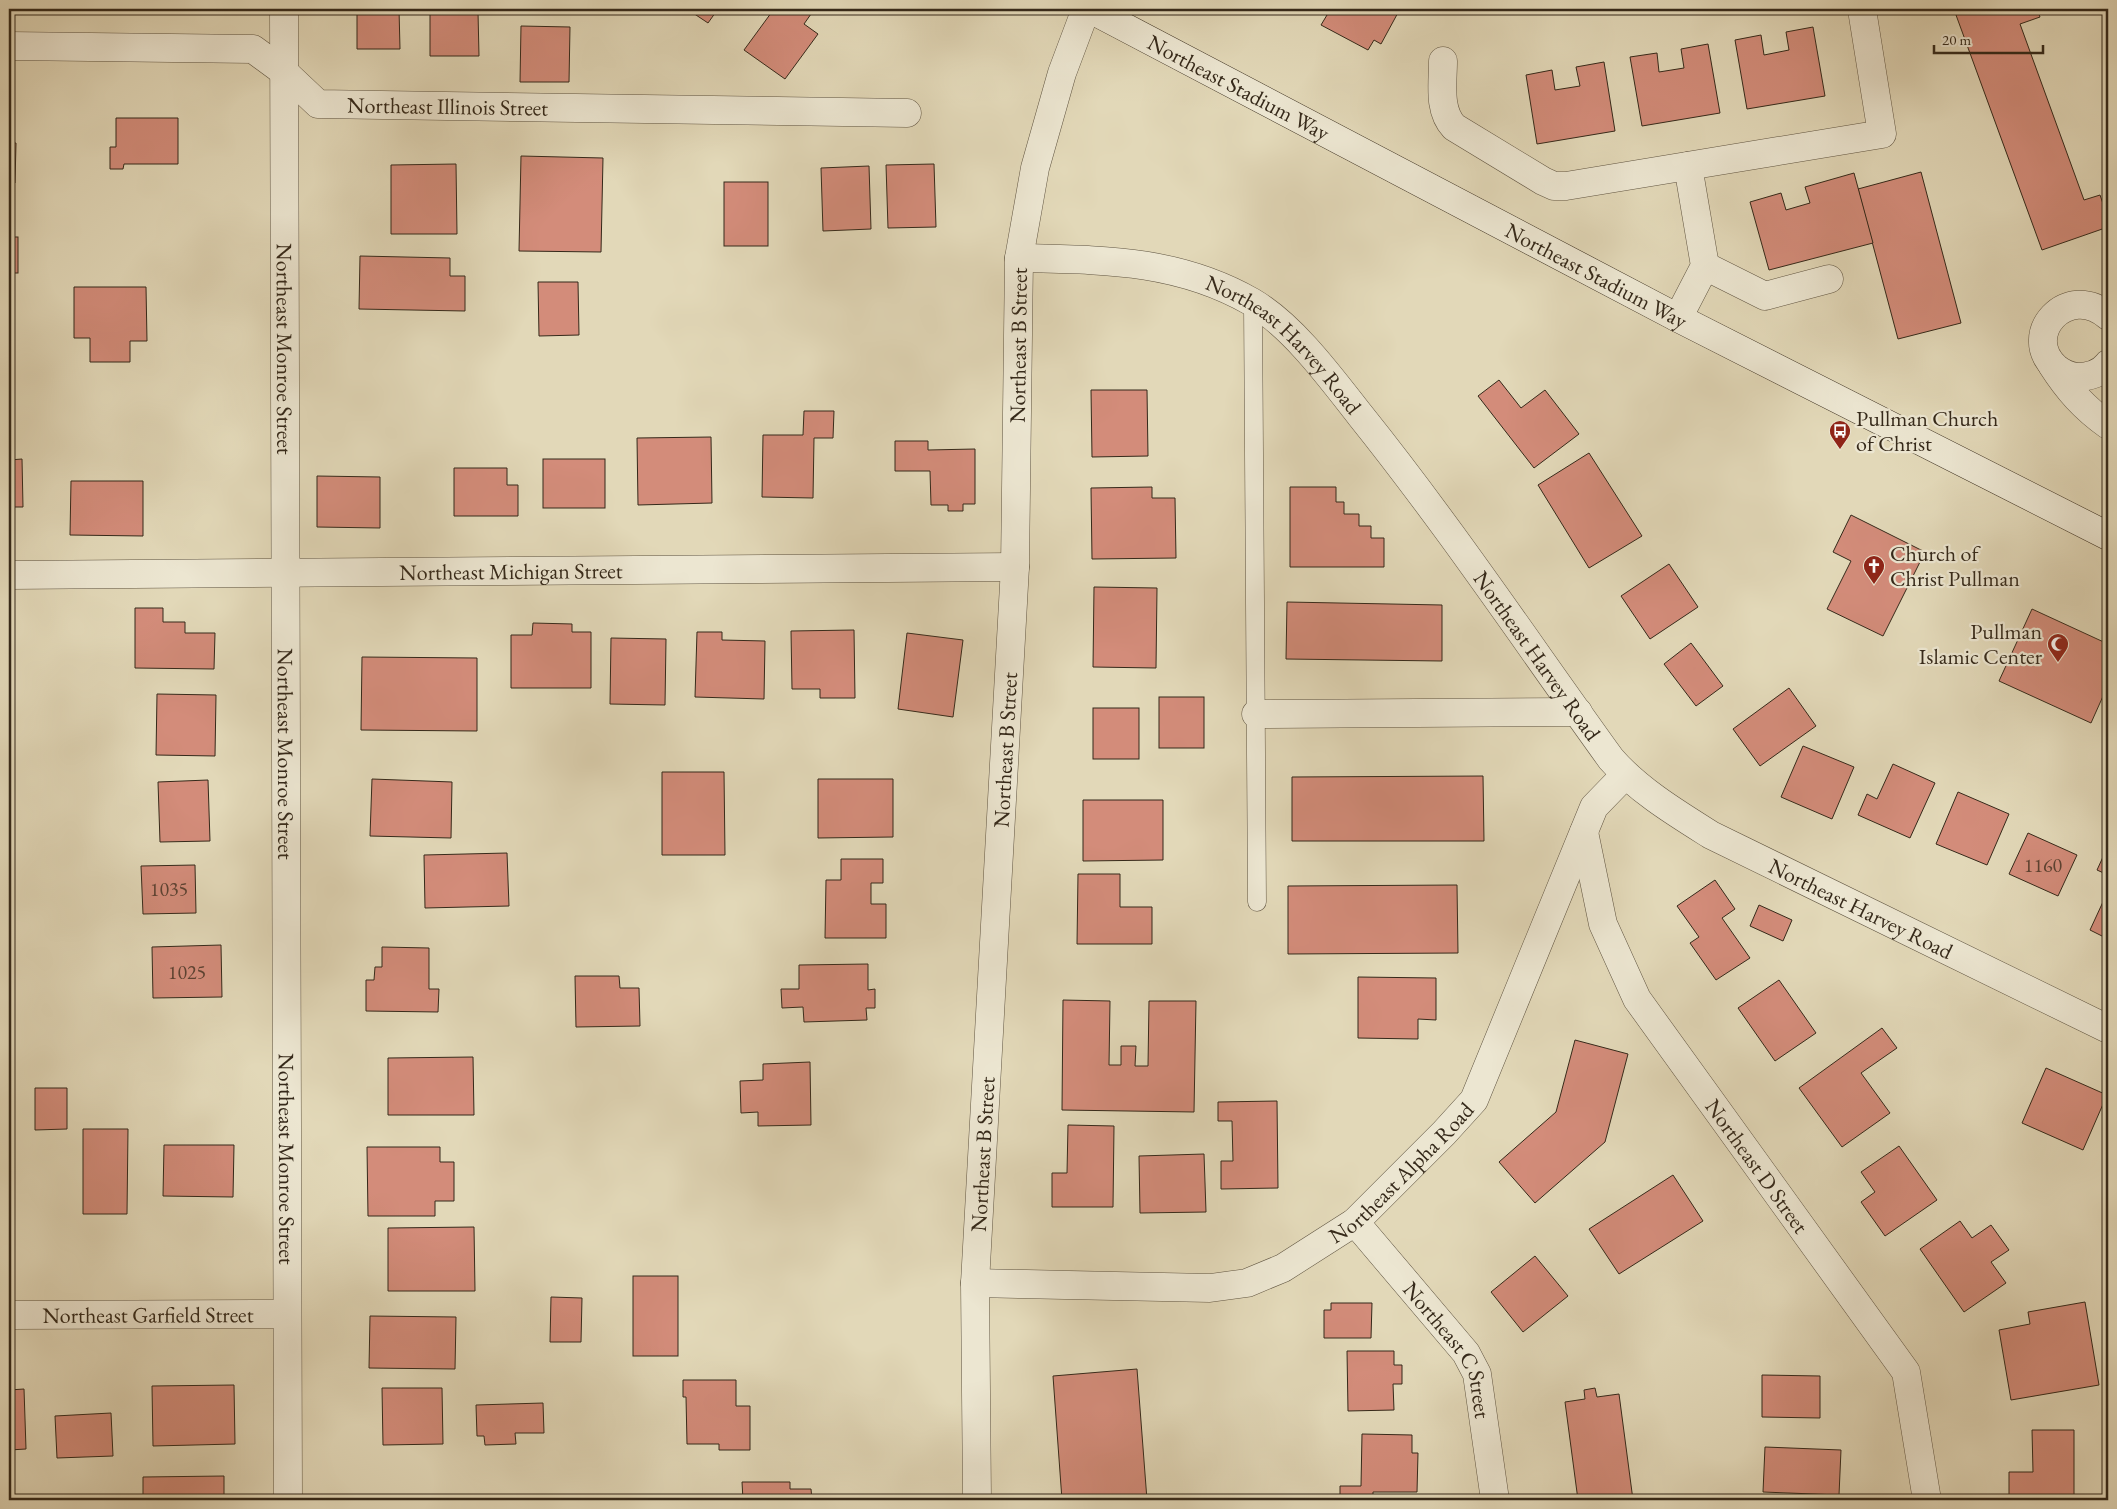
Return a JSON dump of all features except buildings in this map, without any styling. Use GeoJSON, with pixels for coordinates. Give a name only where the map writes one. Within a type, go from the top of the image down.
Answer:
{"type":"FeatureCollection","features":[{"type":"Feature","properties":{"kind":"street","name":"Northeast Monroe Street"},"geometry":{"type":"LineString","coordinates":[[284,9],[288,1500]]}},
{"type":"Feature","properties":{"kind":"street","name":"Northeast B Street"},"geometry":{"type":"LineString","coordinates":[[977,1500],[975,1283],[1015,567],[1019,258],[1035,168],[1062,73],[1088,9]]}},
{"type":"Feature","properties":{"kind":"street","name":"Northeast Stadium Way"},"geometry":{"type":"LineString","coordinates":[[1088,9],[1678,318],[2108,536]]}},
{"type":"Feature","properties":{"kind":"street"},"geometry":{"type":"LineString","coordinates":[[1443,61],[1444,107],[1449,121],[1463,134],[1549,184],[1566,186],[1882,134],[1863,16]]}},
{"type":"Feature","properties":{"kind":"street","name":"Northeast Illinois Street"},"geometry":{"type":"LineString","coordinates":[[9,46],[253,49],[284,71],[318,104],[907,113]]}},
{"type":"Feature","properties":{"kind":"street"},"geometry":{"type":"LineString","coordinates":[[1678,318],[1705,266],[1688,166]]}},
{"type":"Feature","properties":{"kind":"street","name":"Northeast Harvey Road"},"geometry":{"type":"LineString","coordinates":[[1019,258],[1105,260],[1141,264],[1179,272],[1216,285],[1253,303],[1281,325],[1312,355],[1399,464],[1611,759],[1625,775],[1682,817],[1711,835],[2108,1028]]}},
{"type":"Feature","properties":{"kind":"street"},"geometry":{"type":"LineString","coordinates":[[1705,266],[1765,296],[1829,279]]}},
{"type":"Feature","properties":{"kind":"street"},"geometry":{"type":"LineString","coordinates":[[2108,316],[2099,308],[2087,304],[2074,304],[2062,308],[2052,317],[2046,328],[2043,340],[2045,353],[2066,387],[2078,401],[2108,425]]}},
{"type":"Feature","properties":{"kind":"street"},"geometry":{"type":"LineString","coordinates":[[2052,364],[2061,372],[2072,376],[2084,377],[2095,374],[2108,364]]}},
{"type":"Feature","properties":{"kind":"street","name":"Northeast Michigan Street"},"geometry":{"type":"LineString","coordinates":[[9,575],[1015,567]]}},
{"type":"Feature","properties":{"kind":"street"},"geometry":{"type":"LineString","coordinates":[[1256,714],[1578,712]]}},
{"type":"Feature","properties":{"kind":"street","name":"Northeast Alpha Road"},"geometry":{"type":"LineString","coordinates":[[975,1283],[1210,1288],[1247,1283],[1284,1268],[1355,1222],[1444,1133],[1474,1100],[1594,807],[1625,775]]}},
{"type":"Feature","properties":{"kind":"street","name":"Northeast D Street"},"geometry":{"type":"LineString","coordinates":[[1584,832],[1603,924],[1637,999],[1906,1372],[1927,1500]]}},
{"type":"Feature","properties":{"kind":"street","name":"Northeast C Street"},"geometry":{"type":"LineString","coordinates":[[1355,1222],[1470,1360],[1477,1374],[1495,1500]]}},
{"type":"Feature","properties":{"kind":"street","name":"Northeast Garfield Street"},"geometry":{"type":"LineString","coordinates":[[9,1315],[287,1314]]}},
{"type":"Feature","properties":{"kind":"lane"},"geometry":{"type":"LineString","coordinates":[[1253,303],[1257,902]]}},
{"type":"Feature","properties":{"kind":"place","name":"Pullman Church of Christ"},"geometry":{"type":"Point","coordinates":[1840,450]}},
{"type":"Feature","properties":{"kind":"place","name":"Church of Christ Pullman"},"geometry":{"type":"Point","coordinates":[1874,585]}},
{"type":"Feature","properties":{"kind":"place","name":"Pullman Islamic Center"},"geometry":{"type":"Point","coordinates":[2058,663]}}]}
